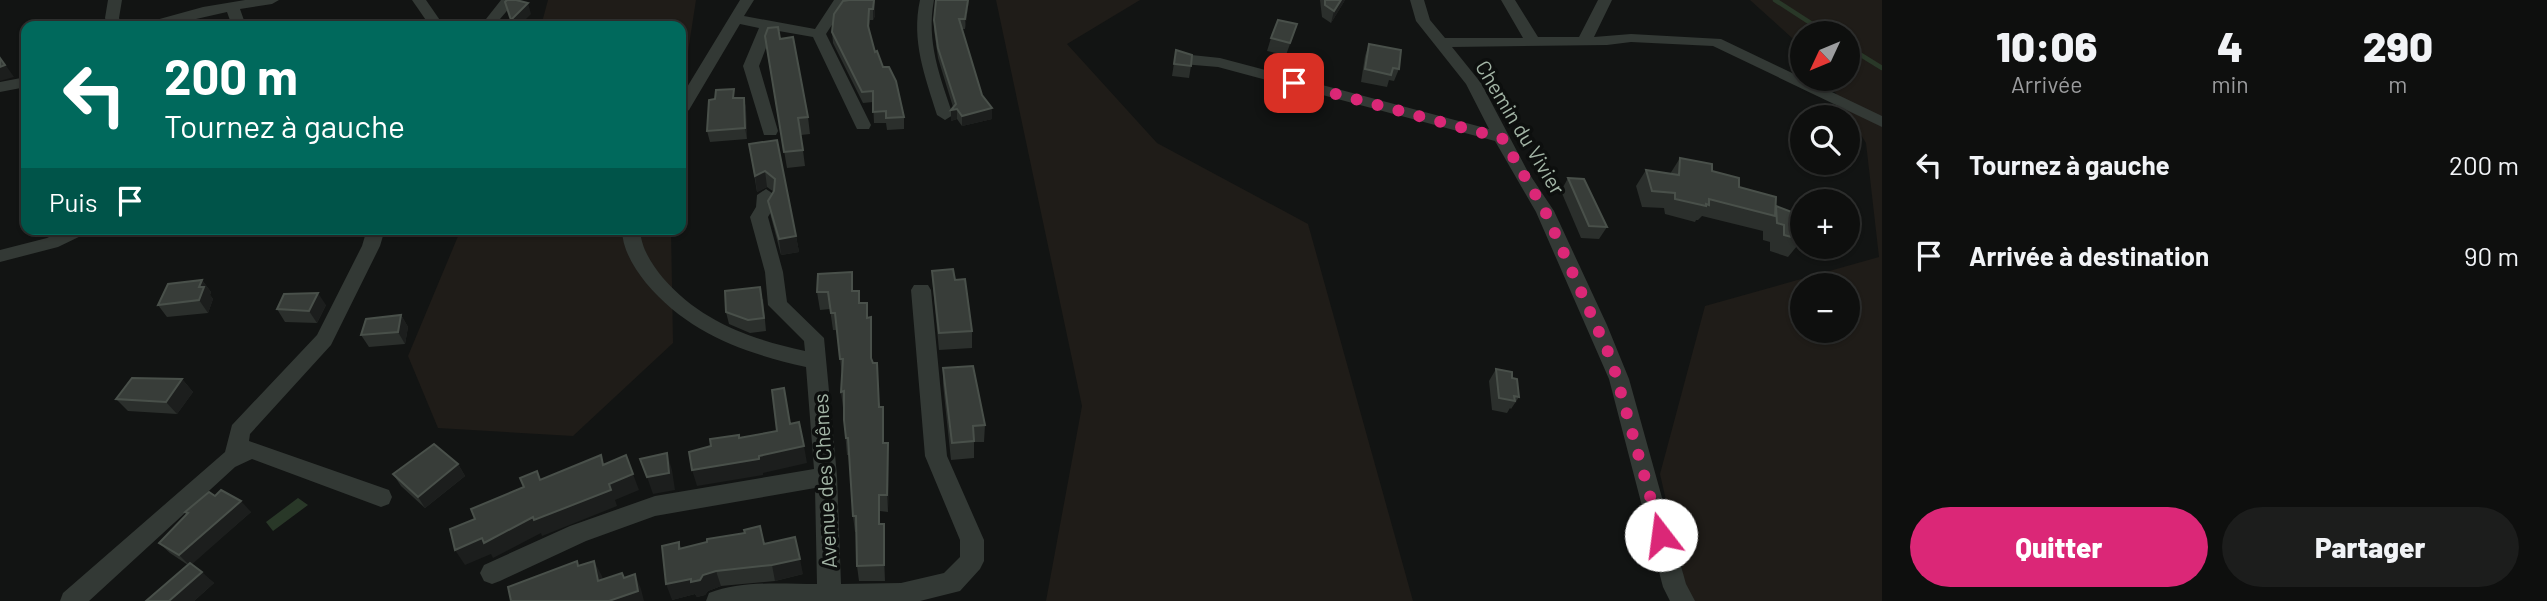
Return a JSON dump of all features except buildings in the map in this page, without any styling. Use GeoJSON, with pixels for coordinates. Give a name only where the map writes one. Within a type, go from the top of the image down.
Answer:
{"type":"FeatureCollection","features":[{"type":"Feature","properties":{"kind":"street"},"geometry":{"type":"LineString","coordinates":[[113,21],[115,0]]}},
{"type":"Feature","properties":{"kind":"street"},"geometry":{"type":"LineString","coordinates":[[168,21],[203,11],[272,0]]}},
{"type":"Feature","properties":{"kind":"street"},"geometry":{"type":"LineString","coordinates":[[419,0],[434,21]]}},
{"type":"Feature","properties":{"kind":"street"},"geometry":{"type":"LineString","coordinates":[[494,21],[509,0]]}},
{"type":"Feature","properties":{"kind":"street"},"geometry":{"type":"LineString","coordinates":[[686,102],[747,0]]}},
{"type":"Feature","properties":{"kind":"street"},"geometry":{"type":"LineString","coordinates":[[819,34],[841,0]]}},
{"type":"Feature","properties":{"kind":"street"},"geometry":{"type":"LineString","coordinates":[[927,0],[921,19],[925,53],[945,115]]}},
{"type":"Feature","properties":{"kind":"street","name":"Chemin du Vivier"},"geometry":{"type":"LineString","coordinates":[[1417,0],[1423,21],[1473,83],[1545,211],[1619,379],[1675,587],[1683,601]]}},
{"type":"Feature","properties":{"kind":"street"},"geometry":{"type":"LineString","coordinates":[[1508,0],[1533,42]]}},
{"type":"Feature","properties":{"kind":"street"},"geometry":{"type":"LineString","coordinates":[[1585,41],[1590,25],[1605,0]]}},
{"type":"Feature","properties":{"kind":"street"},"geometry":{"type":"LineString","coordinates":[[232,6],[237,21]]}},
{"type":"Feature","properties":{"kind":"street"},"geometry":{"type":"LineString","coordinates":[[735,19],[819,34]]}},
{"type":"Feature","properties":{"kind":"street"},"geometry":{"type":"LineString","coordinates":[[768,24],[751,65],[770,131]]}},
{"type":"Feature","properties":{"kind":"street"},"geometry":{"type":"LineString","coordinates":[[819,34],[863,125]]}},
{"type":"Feature","properties":{"kind":"street"},"geometry":{"type":"LineString","coordinates":[[1440,43],[1631,38],[1716,41],[1882,122]]}},
{"type":"Feature","properties":{"kind":"street"},"geometry":{"type":"LineString","coordinates":[[1182,59],[1220,63],[1502,138]]}},
{"type":"Feature","properties":{"kind":"street"},"geometry":{"type":"LineString","coordinates":[[0,87],[21,83]]}},
{"type":"Feature","properties":{"kind":"street","name":"Avenue des Chênes"},"geometry":{"type":"LineString","coordinates":[[766,195],[765,207],[759,216],[774,272],[778,305],[814,338],[826,476],[830,598]]}},
{"type":"Feature","properties":{"kind":"street"},"geometry":{"type":"LineString","coordinates":[[0,256],[52,243],[69,235]]}},
{"type":"Feature","properties":{"kind":"street"},"geometry":{"type":"LineString","coordinates":[[235,457],[240,431],[324,340],[374,235]]}},
{"type":"Feature","properties":{"kind":"street"},"geometry":{"type":"LineString","coordinates":[[633,235],[639,260],[657,285],[712,331],[760,350],[817,362]]}},
{"type":"Feature","properties":{"kind":"street"},"geometry":{"type":"LineString","coordinates":[[718,601],[755,596],[830,598],[901,594],[951,583],[972,561],[972,540],[936,456],[921,290]]}},
{"type":"Feature","properties":{"kind":"street"},"geometry":{"type":"LineString","coordinates":[[72,601],[235,457],[251,449],[381,497]]}},
{"type":"Feature","properties":{"kind":"street"},"geometry":{"type":"LineString","coordinates":[[492,573],[578,533],[655,506],[826,476]]}},
{"type":"Feature","properties":{"kind":"shaded area"},"geometry":{"type":"Polygon","coordinates":[[[548,0],[696,0],[686,65],[686,21],[542,21],[548,0]]]}},
{"type":"Feature","properties":{"kind":"shaded area"},"geometry":{"type":"Polygon","coordinates":[[[996,0],[1140,0],[1067,44],[1157,143],[1308,224],[1413,601],[1046,601],[1082,406],[996,0]]]}},
{"type":"Feature","properties":{"kind":"shaded area"},"geometry":{"type":"Polygon","coordinates":[[[1750,0],[1882,0],[1882,601],[1689,601],[1660,474],[1705,306],[1790,282],[1790,343],[1860,343],[1860,273],[1822,273],[1879,257],[1866,143],[1860,133],[1860,105],[1843,105],[1834,91],[1860,91],[1860,21],[1790,21],[1790,36],[1750,0]]]}},
{"type":"Feature","properties":{"kind":"shaded area"},"geometry":{"type":"Polygon","coordinates":[[[458,235],[671,235],[673,343],[573,436],[438,428],[408,356],[458,235]]]}},
{"type":"Feature","properties":{"kind":"shaded area"},"geometry":{"type":"Polygon","coordinates":[[[298,498],[308,505],[273,531],[266,522],[298,498]]]}},
{"type":"Feature","properties":{"kind":"waterway"},"geometry":{"type":"LineString","coordinates":[[1775,0],[1807,21]]}},
{"type":"Feature","properties":{"kind":"waterway"},"geometry":{"type":"LineString","coordinates":[[1860,54],[1882,68]]}},
{"type":"Feature","properties":{"kind":"route"},"geometry":{"type":"LineString","coordinates":[[1294,83],[1502,138],[1520,173],[1545,211],[1612,361],[1661,535]]}}]}
